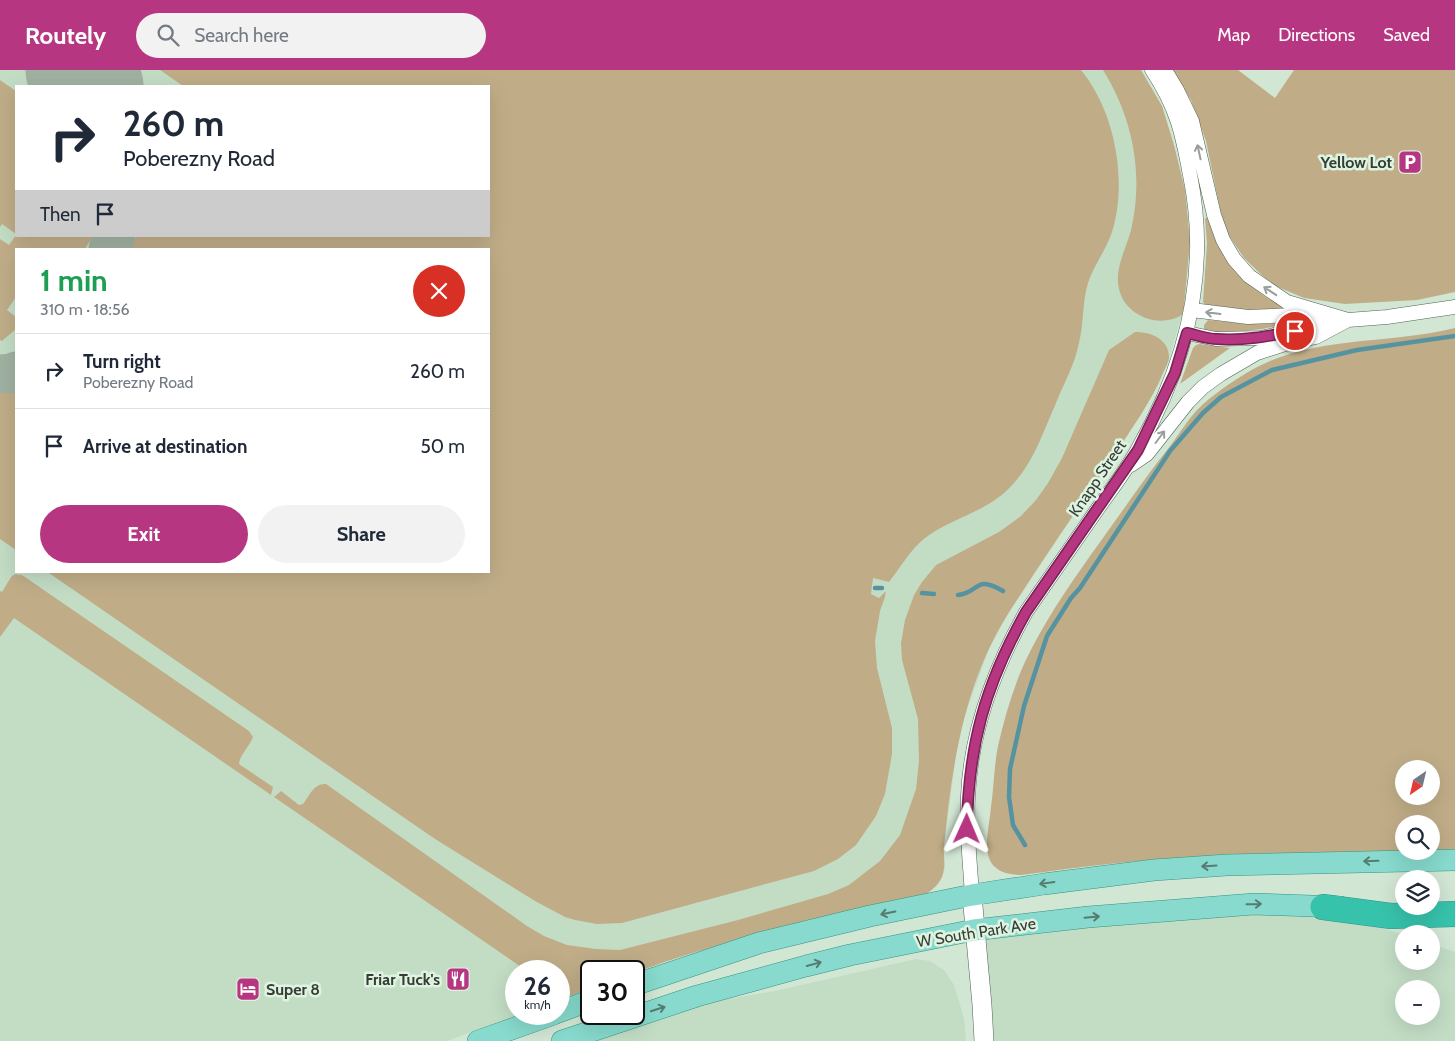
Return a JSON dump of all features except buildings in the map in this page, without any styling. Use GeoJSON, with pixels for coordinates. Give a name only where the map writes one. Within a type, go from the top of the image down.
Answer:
{"type":"FeatureCollection","features":[{"type":"Feature","properties":{"kind":"highway"},"geometry":{"type":"LineString","coordinates":[[1323,907],[1391,916],[1455,914]]}},
{"type":"Feature","properties":{"kind":"main road"},"geometry":{"type":"LineString","coordinates":[[645,981],[759,943],[870,916],[972,895],[1083,878],[1154,870],[1227,865],[1455,860]]}},
{"type":"Feature","properties":{"kind":"main road"},"geometry":{"type":"LineString","coordinates":[[1440,904],[1455,903]]}},
{"type":"Feature","properties":{"kind":"main road","name":"W South Park Ave"},"geometry":{"type":"LineString","coordinates":[[562,1041],[697,996],[806,966],[858,953],[974,930],[1088,917],[1254,904],[1323,907],[1395,905]]}},
{"type":"Feature","properties":{"kind":"main road"},"geometry":{"type":"LineString","coordinates":[[478,1041],[523,1025]]}},
{"type":"Feature","properties":{"kind":"street","name":"Knapp Street"},"geometry":{"type":"LineString","coordinates":[[972,895],[967,829],[971,763],[983,709],[994,678],[1010,641],[1026,612],[1138,450],[1175,373],[1187,333],[1192,310],[1196,266],[1195,202],[1178,119],[1168,96],[1152,70]]}},
{"type":"Feature","properties":{"kind":"street"},"geometry":{"type":"LineString","coordinates":[[1161,70],[1168,75],[1192,121],[1214,215],[1223,240],[1234,259],[1249,276],[1287,302],[1348,320]]}},
{"type":"Feature","properties":{"kind":"street"},"geometry":{"type":"LineString","coordinates":[[1187,333],[1216,339],[1260,338],[1348,320],[1404,315],[1455,307]]}},
{"type":"Feature","properties":{"kind":"street"},"geometry":{"type":"LineString","coordinates":[[1192,310],[1248,317],[1296,315],[1348,320]]}},
{"type":"Feature","properties":{"kind":"street"},"geometry":{"type":"LineString","coordinates":[[1125,470],[1147,454],[1188,402],[1221,374],[1257,353],[1291,342],[1316,337],[1348,320]]}},
{"type":"Feature","properties":{"kind":"street"},"geometry":{"type":"LineString","coordinates":[[972,895],[984,1041]]}},
{"type":"Feature","properties":{"kind":"shaded area"},"geometry":{"type":"Polygon","coordinates":[[[0,70],[1141,70],[1162,106],[1185,190],[1190,241],[1184,307],[1169,359],[1158,386],[1006,617],[989,649],[964,718],[956,754],[944,848],[945,868],[942,878],[936,887],[761,933],[645,969],[645,960],[580,960],[580,992],[570,996],[570,960],[505,960],[505,1020],[447,1041],[0,1041],[0,70]]]}},
{"type":"Feature","properties":{"kind":"shaded area"},"geometry":{"type":"Polygon","coordinates":[[[160,70],[1081,70],[1093,87],[1102,105],[1115,147],[1119,191],[1117,212],[1112,232],[1088,283],[1081,336],[1072,366],[1038,445],[1021,474],[1004,493],[993,501],[947,524],[920,542],[889,582],[873,578],[871,594],[879,598],[886,591],[880,611],[875,641],[877,668],[892,728],[892,754],[885,794],[876,816],[856,845],[838,859],[814,871],[622,923],[597,924],[565,917],[535,901],[435,839],[49,573],[490,573],[490,248],[129,248],[136,237],[490,237],[490,85],[182,85],[160,70]]]}},
{"type":"Feature","properties":{"kind":"shaded area"},"geometry":{"type":"Polygon","coordinates":[[[1103,70],[1141,70],[1162,106],[1174,145],[1185,190],[1190,241],[1184,307],[1182,315],[1173,319],[1154,320],[1136,313],[1122,298],[1119,289],[1119,267],[1131,230],[1135,209],[1136,168],[1133,147],[1122,108],[1103,70]]]}},
{"type":"Feature","properties":{"kind":"shaded area"},"geometry":{"type":"Polygon","coordinates":[[[1172,70],[1238,70],[1275,98],[1294,70],[1455,70],[1455,292],[1417,300],[1345,304],[1304,298],[1271,284],[1244,258],[1224,228],[1206,141],[1191,100],[1172,70]]]}},
{"type":"Feature","properties":{"kind":"shaded area"},"geometry":{"type":"Polygon","coordinates":[[[0,80],[15,90],[15,233],[2,224],[0,227],[0,80]]]}},
{"type":"Feature","properties":{"kind":"shaded area"},"geometry":{"type":"Polygon","coordinates":[[[1207,217],[1221,248],[1237,272],[1258,292],[1288,309],[1250,311],[1205,305],[1203,302],[1207,243],[1205,219],[1207,217]]]}},
{"type":"Feature","properties":{"kind":"shaded area"},"geometry":{"type":"Polygon","coordinates":[[[15,236],[92,237],[86,248],[15,248],[15,298],[7,310],[15,316],[15,330],[2,341],[0,340],[0,239],[9,245],[15,236]]]}},
{"type":"Feature","properties":{"kind":"shaded area"},"geometry":{"type":"Polygon","coordinates":[[[1208,320],[1248,324],[1292,323],[1219,334],[1204,330],[1204,325],[1208,320]]]}},
{"type":"Feature","properties":{"kind":"shaded area"},"geometry":{"type":"Polygon","coordinates":[[[1455,328],[1455,853],[1440,853],[1440,815],[1395,815],[1395,853],[1318,853],[1160,859],[1021,875],[1006,873],[996,868],[991,861],[987,842],[996,761],[1005,717],[1021,671],[1044,626],[1071,583],[1191,417],[1209,399],[1237,379],[1268,362],[1312,348],[1455,328]]]}},
{"type":"Feature","properties":{"kind":"shaded area"},"geometry":{"type":"Polygon","coordinates":[[[1135,332],[1147,333],[1163,342],[1169,359],[1141,415],[1034,574],[993,641],[971,697],[956,755],[947,816],[942,877],[938,884],[925,895],[742,939],[645,969],[645,960],[580,960],[580,992],[570,996],[570,960],[511,960],[274,797],[281,791],[299,805],[303,804],[318,785],[326,784],[527,926],[544,936],[567,945],[620,950],[738,920],[828,894],[849,885],[880,861],[900,835],[916,789],[919,761],[918,719],[902,660],[901,643],[905,620],[914,595],[936,565],[999,532],[1021,516],[1036,500],[1062,458],[1109,350],[1135,332]]]}},
{"type":"Feature","properties":{"kind":"shaded area"},"geometry":{"type":"Polygon","coordinates":[[[1199,344],[1230,348],[1180,384],[1193,348],[1199,344]]]}},
{"type":"Feature","properties":{"kind":"shaded area"},"geometry":{"type":"Polygon","coordinates":[[[15,389],[15,549],[0,539],[0,390],[15,389]]]}},
{"type":"Feature","properties":{"kind":"shaded area"},"geometry":{"type":"Polygon","coordinates":[[[15,574],[22,575],[249,731],[253,737],[239,764],[273,787],[271,795],[14,618],[0,637],[0,591],[2,592],[15,574]]]}},
{"type":"Feature","properties":{"kind":"shaded area"},"geometry":{"type":"Polygon","coordinates":[[[1323,907],[1395,932],[1395,970],[1440,970],[1440,947],[1455,952],[1455,1041],[984,1041],[974,930],[1323,907]]]}},
{"type":"Feature","properties":{"kind":"shaded area"},"geometry":{"type":"Polygon","coordinates":[[[916,959],[930,961],[944,970],[954,985],[964,1018],[966,1041],[595,1041],[710,1002],[775,991],[916,959]]]}},
{"type":"Feature","properties":{"kind":"waterway"},"geometry":{"type":"LineString","coordinates":[[1025,845],[1013,825],[1009,797],[1010,769],[1024,706],[1047,636],[1170,451],[1203,413],[1221,397],[1272,370],[1357,350],[1455,336]]}},
{"type":"Feature","properties":{"kind":"waterway"},"geometry":{"type":"LineString","coordinates":[[958,595],[965,594],[982,584],[994,586],[1003,591]]}},
{"type":"Feature","properties":{"kind":"waterway"},"geometry":{"type":"LineString","coordinates":[[875,588],[882,588]]}},
{"type":"Feature","properties":{"kind":"waterway"},"geometry":{"type":"LineString","coordinates":[[922,593],[934,594]]}},
{"type":"Feature","properties":{"kind":"taxiway"},"geometry":{"type":"LineString","coordinates":[[109,248],[115,237]]}},
{"type":"Feature","properties":{"kind":"taxiway"},"geometry":{"type":"LineString","coordinates":[[0,374],[15,372]]}},
{"type":"Feature","properties":{"kind":"runway"},"geometry":{"type":"LineString","coordinates":[[73,70],[95,85]]}},
{"type":"Feature","properties":{"kind":"place","name":"Yellow Lot"},"geometry":{"type":"Point","coordinates":[1410,162]}},
{"type":"Feature","properties":{"kind":"place","name":"Friar Tuck's"},"geometry":{"type":"Point","coordinates":[458,979]}},
{"type":"Feature","properties":{"kind":"place","name":"Super 8"},"geometry":{"type":"Point","coordinates":[248,989]}},
{"type":"Feature","properties":{"kind":"route"},"geometry":{"type":"LineString","coordinates":[[967,829],[971,763],[977,732],[996,670],[1026,612],[1138,450],[1175,373],[1187,333],[1216,339],[1232,339],[1260,338],[1295,331]]}}]}
